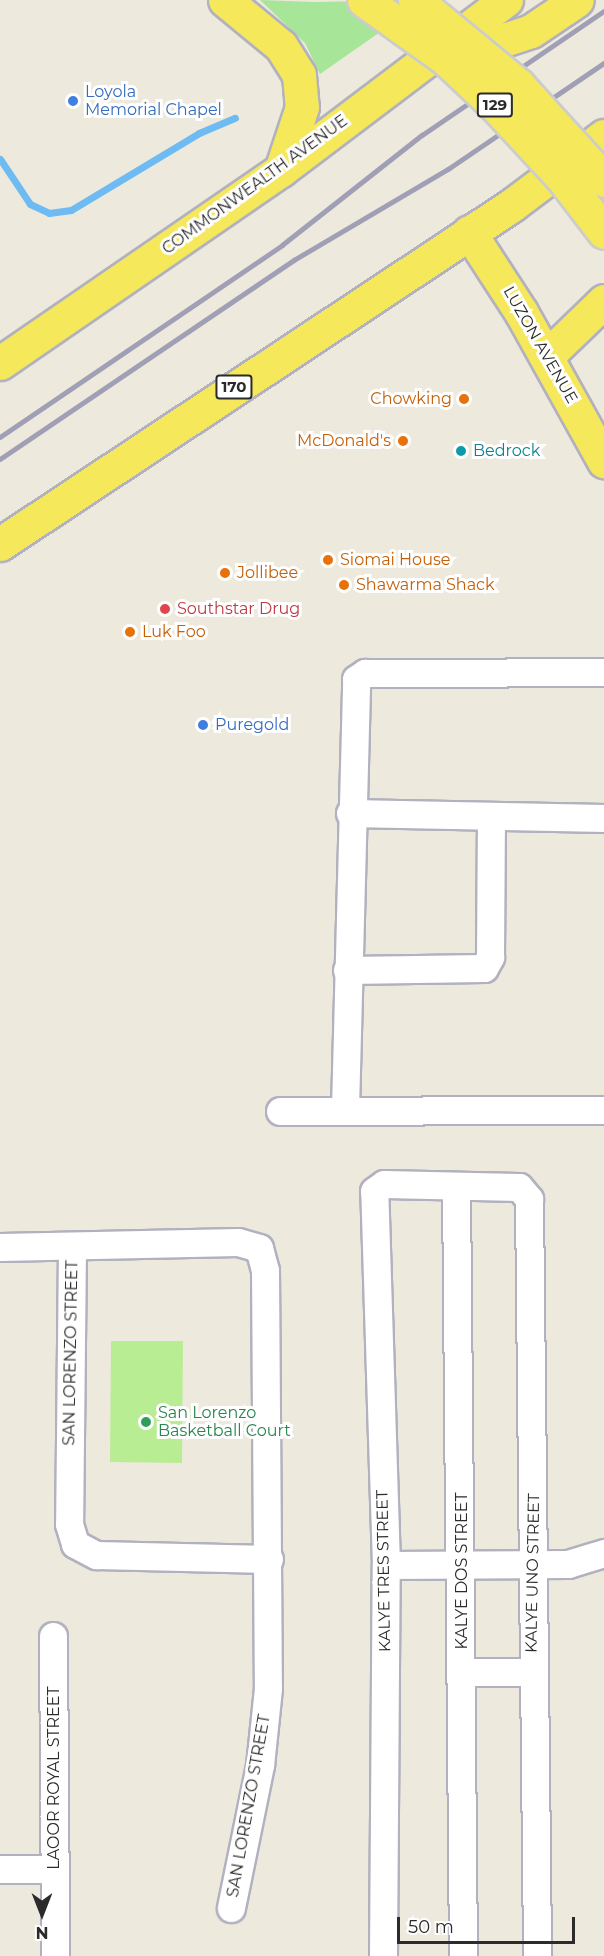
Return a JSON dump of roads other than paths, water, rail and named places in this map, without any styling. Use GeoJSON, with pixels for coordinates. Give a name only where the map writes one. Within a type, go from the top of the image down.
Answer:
{"type":"FeatureCollection","features":[{"type":"Feature","properties":{"kind":"main road"},"geometry":{"type":"LineString","coordinates":[[225,0],[281,46],[299,75],[302,107],[280,170]]}},
{"type":"Feature","properties":{"kind":"main road","name":"129"},"geometry":{"type":"LineString","coordinates":[[364,0],[445,58],[495,105],[562,177],[604,232]]}},
{"type":"Feature","properties":{"kind":"main road","name":"129"},"geometry":{"type":"LineString","coordinates":[[415,0],[518,85],[604,179]]}},
{"type":"Feature","properties":{"kind":"main road","name":"COMMONWEALTH AVENUE"},"geometry":{"type":"LineString","coordinates":[[0,363],[280,170],[506,0]]}},
{"type":"Feature","properties":{"kind":"main road"},"geometry":{"type":"LineString","coordinates":[[409,71],[531,31],[577,0]]}},
{"type":"Feature","properties":{"kind":"main road","name":"170"},"geometry":{"type":"LineString","coordinates":[[0,544],[512,205],[604,136]]}},
{"type":"Feature","properties":{"kind":"main road","name":"170"},"geometry":{"type":"LineString","coordinates":[[512,205],[549,203],[604,179]]}},
{"type":"Feature","properties":{"kind":"main road","name":"LUZON AVENUE"},"geometry":{"type":"LineString","coordinates":[[469,232],[547,356],[604,461]]}},
{"type":"Feature","properties":{"kind":"main road"},"geometry":{"type":"LineString","coordinates":[[547,356],[604,301]]}},
{"type":"Feature","properties":{"kind":"street"},"geometry":{"type":"LineString","coordinates":[[345,1109],[352,687],[365,674],[604,672]]}},
{"type":"Feature","properties":{"kind":"street"},"geometry":{"type":"LineString","coordinates":[[350,813],[604,818]]}},
{"type":"Feature","properties":{"kind":"street"},"geometry":{"type":"LineString","coordinates":[[347,970],[484,969],[490,957],[491,816]]}},
{"type":"Feature","properties":{"kind":"street"},"geometry":{"type":"LineString","coordinates":[[280,1110],[604,1110]]}},
{"type":"Feature","properties":{"kind":"street","name":"KALYE TRES STREET"},"geometry":{"type":"LineString","coordinates":[[383,1956],[386,1565],[377,1186],[456,1186]]}},
{"type":"Feature","properties":{"kind":"street","name":"KALYE UNO STREET"},"geometry":{"type":"LineString","coordinates":[[456,1186],[526,1191],[534,1566],[532,1672],[537,1956]]}},
{"type":"Feature","properties":{"kind":"street","name":"KALYE DOS STREET"},"geometry":{"type":"LineString","coordinates":[[456,1186],[462,1566],[463,1956]]}},
{"type":"Feature","properties":{"kind":"street","name":"SAN LORENZO STREET"},"geometry":{"type":"LineString","coordinates":[[231,1908],[266,1723],[269,1559],[265,1270],[259,1248],[238,1242],[72,1247],[69,1524],[75,1544],[96,1555],[269,1559]]}},
{"type":"Feature","properties":{"kind":"street"},"geometry":{"type":"LineString","coordinates":[[0,1247],[72,1247]]}},
{"type":"Feature","properties":{"kind":"street"},"geometry":{"type":"LineString","coordinates":[[386,1565],[534,1566],[568,1564],[604,1553]]}},
{"type":"Feature","properties":{"kind":"street","name":"LAOOR ROYAL STREET"},"geometry":{"type":"LineString","coordinates":[[53,1636],[55,1956]]}},
{"type":"Feature","properties":{"kind":"street"},"geometry":{"type":"LineString","coordinates":[[462,1672],[532,1672]]}},
{"type":"Feature","properties":{"kind":"street"},"geometry":{"type":"LineString","coordinates":[[0,1869],[55,1869]]}},
{"type":"Feature","properties":{"kind":"waterway"},"geometry":{"type":"LineString","coordinates":[[0,159],[30,204],[49,213],[71,210],[199,133],[235,118]]}},
{"type":"Feature","properties":{"kind":"railway"},"geometry":{"type":"LineString","coordinates":[[0,437],[282,245],[422,135],[604,11]]}},
{"type":"Feature","properties":{"kind":"railway"},"geometry":{"type":"LineString","coordinates":[[0,459],[294,260],[448,169],[604,63]]}},
{"type":"Feature","properties":{"kind":"place","name":"Loyola Memorial Chapel"},"geometry":{"type":"Point","coordinates":[73,101]}},
{"type":"Feature","properties":{"kind":"place","name":"Chowking"},"geometry":{"type":"Point","coordinates":[464,399]}},
{"type":"Feature","properties":{"kind":"place","name":"McDonald's"},"geometry":{"type":"Point","coordinates":[403,441]}},
{"type":"Feature","properties":{"kind":"place","name":"Bedrock"},"geometry":{"type":"Point","coordinates":[461,451]}},
{"type":"Feature","properties":{"kind":"place","name":"Siomai House"},"geometry":{"type":"Point","coordinates":[328,560]}},
{"type":"Feature","properties":{"kind":"place","name":"Jollibee"},"geometry":{"type":"Point","coordinates":[225,573]}},
{"type":"Feature","properties":{"kind":"place","name":"Shawarma Shack"},"geometry":{"type":"Point","coordinates":[344,585]}},
{"type":"Feature","properties":{"kind":"place","name":"Southstar Drug"},"geometry":{"type":"Point","coordinates":[165,609]}},
{"type":"Feature","properties":{"kind":"place","name":"Luk Foo"},"geometry":{"type":"Point","coordinates":[130,632]}},
{"type":"Feature","properties":{"kind":"place","name":"Puregold"},"geometry":{"type":"Point","coordinates":[203,725]}},
{"type":"Feature","properties":{"kind":"place","name":"San Lorenzo Basketball Court"},"geometry":{"type":"Point","coordinates":[146,1422]}}]}
